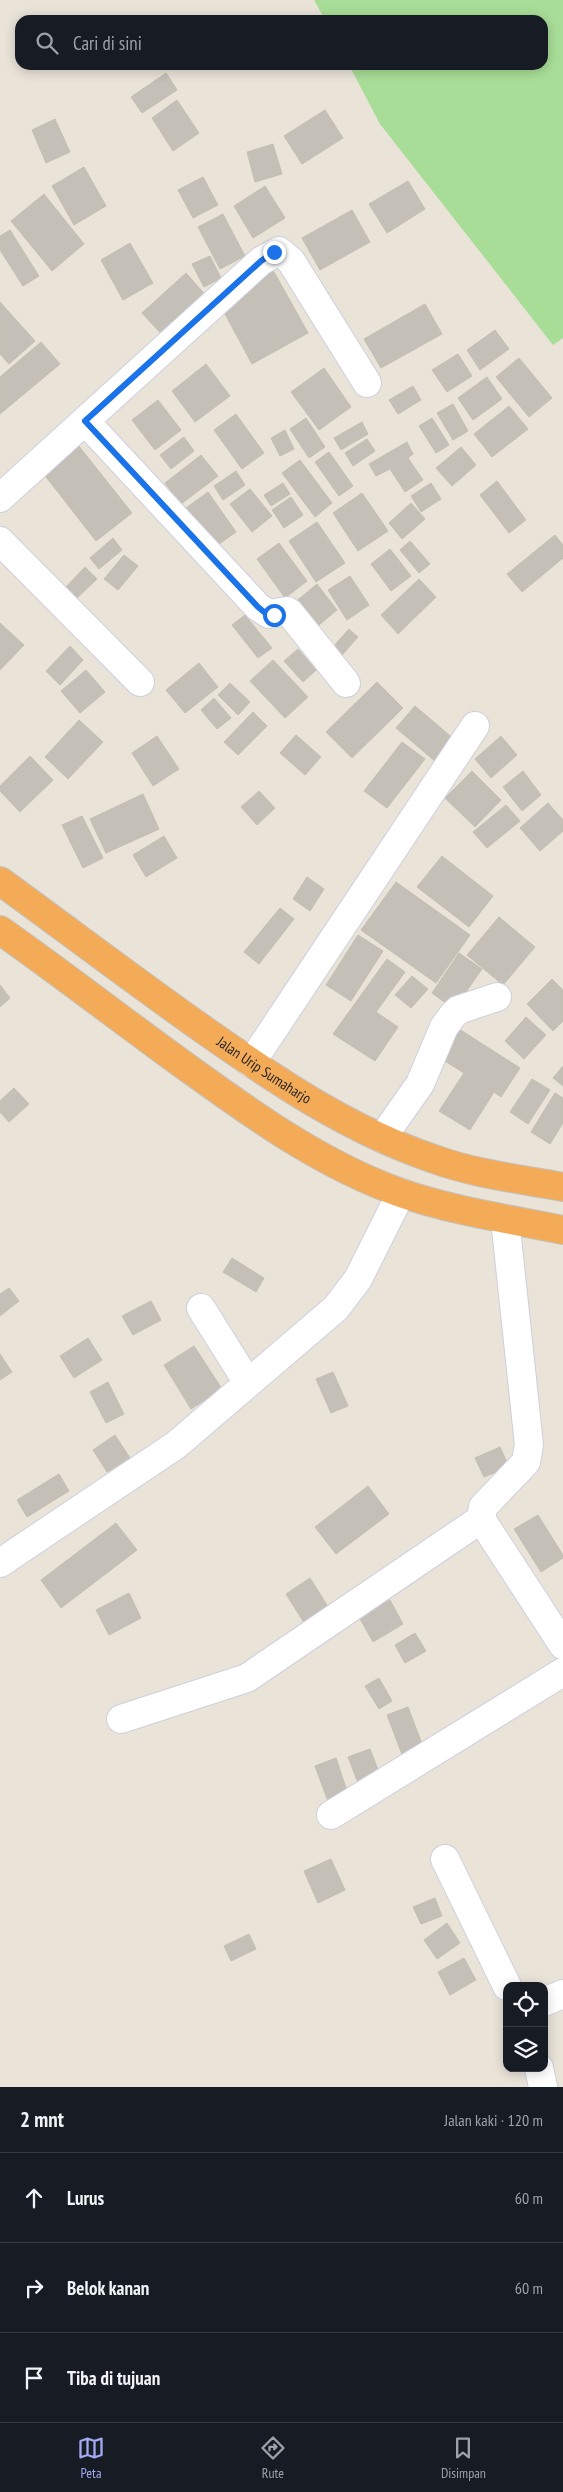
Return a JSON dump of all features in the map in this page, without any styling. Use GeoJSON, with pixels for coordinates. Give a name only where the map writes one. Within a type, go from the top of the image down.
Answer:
{"type":"FeatureCollection","features":[{"type":"Feature","properties":{"kind":"highway","name":"Jalan Urip Sumaharjo"},"geometry":{"type":"LineString","coordinates":[[0,881],[251,1063],[310,1101],[382,1138],[434,1160],[474,1170],[563,1187]]}},
{"type":"Feature","properties":{"kind":"highway"},"geometry":{"type":"LineString","coordinates":[[0,930],[230,1098],[281,1132],[357,1174],[401,1193],[466,1211],[563,1230]]}},
{"type":"Feature","properties":{"kind":"street"},"geometry":{"type":"LineString","coordinates":[[0,498],[261,261],[279,251],[291,261],[367,383]]}},
{"type":"Feature","properties":{"kind":"street"},"geometry":{"type":"LineString","coordinates":[[85,421],[258,607],[269,614],[287,611],[290,613],[346,683]]}},
{"type":"Feature","properties":{"kind":"street"},"geometry":{"type":"LineString","coordinates":[[0,541],[140,682]]}},
{"type":"Feature","properties":{"kind":"street"},"geometry":{"type":"LineString","coordinates":[[251,1063],[475,726]]}},
{"type":"Feature","properties":{"kind":"street"},"geometry":{"type":"LineString","coordinates":[[382,1138],[420,1084],[444,1027],[453,1015],[458,1010],[498,997]]}},
{"type":"Feature","properties":{"kind":"street"},"geometry":{"type":"LineString","coordinates":[[0,1563],[176,1445],[336,1308],[358,1279],[401,1193]]}},
{"type":"Feature","properties":{"kind":"street"},"geometry":{"type":"LineString","coordinates":[[505,1219],[529,1444],[526,1462],[483,1507],[481,1519],[563,1645]]}},
{"type":"Feature","properties":{"kind":"street"},"geometry":{"type":"LineString","coordinates":[[201,1308],[248,1383]]}},
{"type":"Feature","properties":{"kind":"street"},"geometry":{"type":"LineString","coordinates":[[121,1719],[217,1689],[255,1673],[481,1519]]}},
{"type":"Feature","properties":{"kind":"street"},"geometry":{"type":"LineString","coordinates":[[331,1815],[563,1672]]}},
{"type":"Feature","properties":{"kind":"street"},"geometry":{"type":"LineString","coordinates":[[445,1859],[505,1982]]}},
{"type":"Feature","properties":{"kind":"street"},"geometry":{"type":"LineString","coordinates":[[548,2000],[563,1994]]}},
{"type":"Feature","properties":{"kind":"street"},"geometry":{"type":"LineString","coordinates":[[540,2072],[543,2087]]}},
{"type":"Feature","properties":{"kind":"green space"},"geometry":{"type":"Polygon","coordinates":[[[314,0],[563,0],[563,338],[553,345],[380,124],[352,70],[548,70],[548,15],[322,15],[314,0]]]}},
{"type":"Feature","properties":{"kind":"building"},"geometry":{"type":"Polygon","coordinates":[[[166,73],[177,90],[142,113],[131,97],[166,73]]]}},
{"type":"Feature","properties":{"kind":"building"},"geometry":{"type":"Polygon","coordinates":[[[177,100],[199,133],[173,151],[152,118],[177,100]]]}},
{"type":"Feature","properties":{"kind":"building"},"geometry":{"type":"Polygon","coordinates":[[[325,110],[343,138],[302,164],[284,136],[325,110]]]}},
{"type":"Feature","properties":{"kind":"building"},"geometry":{"type":"Polygon","coordinates":[[[55,119],[70,152],[46,163],[32,130],[55,119]]]}},
{"type":"Feature","properties":{"kind":"building"},"geometry":{"type":"Polygon","coordinates":[[[273,144],[282,174],[255,182],[247,152],[273,144]]]}},
{"type":"Feature","properties":{"kind":"building"},"geometry":{"type":"Polygon","coordinates":[[[84,167],[106,206],[74,225],[52,186],[84,167]]]}},
{"type":"Feature","properties":{"kind":"building"},"geometry":{"type":"Polygon","coordinates":[[[203,177],[218,205],[193,218],[178,190],[203,177]]]}},
{"type":"Feature","properties":{"kind":"building"},"geometry":{"type":"Polygon","coordinates":[[[408,181],[425,209],[387,233],[369,204],[408,181]]]}},
{"type":"Feature","properties":{"kind":"building"},"geometry":{"type":"Polygon","coordinates":[[[265,186],[285,218],[253,238],[234,206],[265,186]]]}},
{"type":"Feature","properties":{"kind":"building"},"geometry":{"type":"Polygon","coordinates":[[[44,194],[84,244],[52,271],[11,221],[44,194]]]}},
{"type":"Feature","properties":{"kind":"building"},"geometry":{"type":"Polygon","coordinates":[[[352,210],[370,242],[320,270],[302,238],[352,210]]]}},
{"type":"Feature","properties":{"kind":"building"},"geometry":{"type":"Polygon","coordinates":[[[223,214],[245,256],[220,269],[198,227],[223,214]]]}},
{"type":"Feature","properties":{"kind":"building"},"geometry":{"type":"Polygon","coordinates":[[[10,230],[39,276],[23,286],[0,250],[0,236],[10,230]]]}},
{"type":"Feature","properties":{"kind":"building"},"geometry":{"type":"Polygon","coordinates":[[[130,243],[153,283],[123,300],[101,260],[130,243]]]}},
{"type":"Feature","properties":{"kind":"building"},"geometry":{"type":"Polygon","coordinates":[[[210,256],[221,278],[204,287],[192,264],[210,256]]]}},
{"type":"Feature","properties":{"kind":"building"},"geometry":{"type":"Polygon","coordinates":[[[273,270],[308,333],[252,364],[218,301],[273,270]]]}},
{"type":"Feature","properties":{"kind":"building"},"geometry":{"type":"Polygon","coordinates":[[[186,273],[209,299],[165,338],[142,313],[186,273]]]}},
{"type":"Feature","properties":{"kind":"building"},"geometry":{"type":"Polygon","coordinates":[[[0,302],[35,341],[9,364],[0,354],[0,302]]]}},
{"type":"Feature","properties":{"kind":"building"},"geometry":{"type":"Polygon","coordinates":[[[425,304],[442,334],[381,368],[364,339],[425,304]]]}},
{"type":"Feature","properties":{"kind":"building"},"geometry":{"type":"Polygon","coordinates":[[[495,330],[509,349],[480,370],[467,350],[495,330]]]}},
{"type":"Feature","properties":{"kind":"building"},"geometry":{"type":"Polygon","coordinates":[[[41,342],[60,364],[0,414],[0,377],[41,342]]]}},
{"type":"Feature","properties":{"kind":"building"},"geometry":{"type":"Polygon","coordinates":[[[458,354],[472,376],[447,392],[432,370],[458,354]]]}},
{"type":"Feature","properties":{"kind":"building"},"geometry":{"type":"Polygon","coordinates":[[[519,358],[552,398],[529,417],[496,377],[519,358]]]}},
{"type":"Feature","properties":{"kind":"building"},"geometry":{"type":"Polygon","coordinates":[[[206,364],[230,396],[195,422],[172,391],[206,364]]]}},
{"type":"Feature","properties":{"kind":"building"},"geometry":{"type":"Polygon","coordinates":[[[324,368],[351,407],[319,430],[291,392],[324,368]]]}},
{"type":"Feature","properties":{"kind":"building"},"geometry":{"type":"Polygon","coordinates":[[[487,377],[502,399],[473,420],[458,398],[487,377]]]}},
{"type":"Feature","properties":{"kind":"building"},"geometry":{"type":"Polygon","coordinates":[[[413,386],[421,400],[398,414],[389,400],[413,386]]]}},
{"type":"Feature","properties":{"kind":"building"},"geometry":{"type":"Polygon","coordinates":[[[158,400],[181,430],[155,450],[132,420],[158,400]]]}},
{"type":"Feature","properties":{"kind":"building"},"geometry":{"type":"Polygon","coordinates":[[[453,404],[468,431],[453,440],[437,413],[453,404]]]}},
{"type":"Feature","properties":{"kind":"building"},"geometry":{"type":"Polygon","coordinates":[[[509,406],[528,429],[492,457],[474,434],[509,406]]]}},
{"type":"Feature","properties":{"kind":"building"},"geometry":{"type":"Polygon","coordinates":[[[236,414],[264,453],[242,469],[214,430],[236,414]]]}},
{"type":"Feature","properties":{"kind":"building"},"geometry":{"type":"Polygon","coordinates":[[[306,418],[325,447],[309,458],[290,429],[306,418]]]}},
{"type":"Feature","properties":{"kind":"building"},"geometry":{"type":"Polygon","coordinates":[[[432,418],[449,445],[436,453],[419,426],[432,418]]]}},
{"type":"Feature","properties":{"kind":"building"},"geometry":{"type":"Polygon","coordinates":[[[362,422],[368,434],[341,450],[334,438],[362,422]]]}},
{"type":"Feature","properties":{"kind":"building"},"geometry":{"type":"Polygon","coordinates":[[[285,430],[294,449],[280,456],[271,438],[285,430]]]}},
{"type":"Feature","properties":{"kind":"building"},"geometry":{"type":"Polygon","coordinates":[[[184,437],[194,451],[171,469],[160,455],[184,437]]]}},
{"type":"Feature","properties":{"kind":"building"},"geometry":{"type":"Polygon","coordinates":[[[367,439],[375,451],[353,466],[345,453],[367,439]]]}},
{"type":"Feature","properties":{"kind":"building"},"geometry":{"type":"Polygon","coordinates":[[[407,442],[413,454],[408,458],[423,480],[405,492],[390,469],[376,476],[369,464],[407,442]]]}},
{"type":"Feature","properties":{"kind":"building"},"geometry":{"type":"Polygon","coordinates":[[[78,445],[132,513],[96,541],[43,473],[78,445]]]}},
{"type":"Feature","properties":{"kind":"building"},"geometry":{"type":"Polygon","coordinates":[[[461,447],[476,465],[452,486],[436,468],[461,447]]]}},
{"type":"Feature","properties":{"kind":"building"},"geometry":{"type":"Polygon","coordinates":[[[329,452],[353,486],[339,496],[315,462],[329,452]]]}},
{"type":"Feature","properties":{"kind":"building"},"geometry":{"type":"Polygon","coordinates":[[[201,455],[218,476],[181,504],[165,483],[201,455]]]}},
{"type":"Feature","properties":{"kind":"building"},"geometry":{"type":"Polygon","coordinates":[[[300,460],[332,503],[315,517],[282,473],[300,460]]]}},
{"type":"Feature","properties":{"kind":"building"},"geometry":{"type":"Polygon","coordinates":[[[236,471],[245,485],[223,500],[214,486],[236,471]]]}},
{"type":"Feature","properties":{"kind":"building"},"geometry":{"type":"Polygon","coordinates":[[[497,481],[526,520],[509,533],[480,495],[497,481]]]}},
{"type":"Feature","properties":{"kind":"building"},"geometry":{"type":"Polygon","coordinates":[[[283,483],[290,494],[271,506],[264,495],[283,483]]]}},
{"type":"Feature","properties":{"kind":"building"},"geometry":{"type":"Polygon","coordinates":[[[431,483],[441,499],[421,512],[411,496],[431,483]]]}},
{"type":"Feature","properties":{"kind":"building"},"geometry":{"type":"Polygon","coordinates":[[[250,489],[272,516],[252,532],[230,504],[250,489]]]}},
{"type":"Feature","properties":{"kind":"building"},"geometry":{"type":"Polygon","coordinates":[[[208,492],[236,532],[215,547],[186,508],[208,492]]]}},
{"type":"Feature","properties":{"kind":"building"},"geometry":{"type":"Polygon","coordinates":[[[362,493],[388,531],[358,551],[333,513],[362,493]]]}},
{"type":"Feature","properties":{"kind":"building"},"geometry":{"type":"Polygon","coordinates":[[[291,497],[303,515],[284,528],[272,510],[291,497]]]}},
{"type":"Feature","properties":{"kind":"building"},"geometry":{"type":"Polygon","coordinates":[[[411,503],[425,519],[402,539],[389,523],[411,503]]]}},
{"type":"Feature","properties":{"kind":"building"},"geometry":{"type":"Polygon","coordinates":[[[317,522],[345,563],[316,582],[289,541],[317,522]]]}},
{"type":"Feature","properties":{"kind":"building"},"geometry":{"type":"Polygon","coordinates":[[[555,535],[563,545],[563,558],[522,592],[507,574],[555,535]]]}},
{"type":"Feature","properties":{"kind":"building"},"geometry":{"type":"Polygon","coordinates":[[[113,538],[122,550],[99,569],[90,558],[113,538]]]}},
{"type":"Feature","properties":{"kind":"building"},"geometry":{"type":"Polygon","coordinates":[[[410,541],[430,564],[419,573],[400,550],[410,541]]]}},
{"type":"Feature","properties":{"kind":"building"},"geometry":{"type":"Polygon","coordinates":[[[279,543],[307,581],[285,598],[257,559],[279,543]]]}},
{"type":"Feature","properties":{"kind":"building"},"geometry":{"type":"Polygon","coordinates":[[[390,549],[411,576],[391,591],[371,564],[390,549]]]}},
{"type":"Feature","properties":{"kind":"building"},"geometry":{"type":"Polygon","coordinates":[[[124,555],[138,566],[118,590],[104,579],[124,555]]]}},
{"type":"Feature","properties":{"kind":"building"},"geometry":{"type":"Polygon","coordinates":[[[85,567],[97,579],[76,599],[65,588],[85,567]]]}},
{"type":"Feature","properties":{"kind":"building"},"geometry":{"type":"Polygon","coordinates":[[[350,576],[369,605],[347,620],[328,590],[350,576]]]}},
{"type":"Feature","properties":{"kind":"building"},"geometry":{"type":"Polygon","coordinates":[[[419,579],[436,597],[398,634],[381,615],[419,579]]]}},
{"type":"Feature","properties":{"kind":"building"},"geometry":{"type":"Polygon","coordinates":[[[317,584],[337,610],[314,629],[293,604],[317,584]]]}},
{"type":"Feature","properties":{"kind":"building"},"geometry":{"type":"Polygon","coordinates":[[[245,615],[272,648],[258,658],[232,625],[245,615]]]}},
{"type":"Feature","properties":{"kind":"building"},"geometry":{"type":"Polygon","coordinates":[[[0,623],[24,645],[0,670],[0,623]]]}},
{"type":"Feature","properties":{"kind":"building"},"geometry":{"type":"Polygon","coordinates":[[[349,629],[358,637],[342,655],[333,647],[349,629]]]}},
{"type":"Feature","properties":{"kind":"building"},"geometry":{"type":"Polygon","coordinates":[[[70,646],[83,660],[60,685],[46,671],[70,646]]]}},
{"type":"Feature","properties":{"kind":"building"},"geometry":{"type":"Polygon","coordinates":[[[298,649],[316,670],[303,682],[284,661],[298,649]]]}},
{"type":"Feature","properties":{"kind":"building"},"geometry":{"type":"Polygon","coordinates":[[[273,660],[308,697],[285,718],[250,681],[273,660]]]}},
{"type":"Feature","properties":{"kind":"building"},"geometry":{"type":"Polygon","coordinates":[[[199,663],[218,687],[185,713],[166,690],[199,663]]]}},
{"type":"Feature","properties":{"kind":"building"},"geometry":{"type":"Polygon","coordinates":[[[86,670],[105,692],[80,713],[61,691],[86,670]]]}},
{"type":"Feature","properties":{"kind":"building"},"geometry":{"type":"Polygon","coordinates":[[[377,682],[403,708],[352,758],[326,732],[377,682]]]}},
{"type":"Feature","properties":{"kind":"building"},"geometry":{"type":"Polygon","coordinates":[[[230,683],[250,702],[238,715],[218,695],[230,683]]]}},
{"type":"Feature","properties":{"kind":"building"},"geometry":{"type":"Polygon","coordinates":[[[214,698],[231,718],[217,729],[201,710],[214,698]]]}},
{"type":"Feature","properties":{"kind":"building"},"geometry":{"type":"Polygon","coordinates":[[[415,706],[455,740],[436,762],[396,728],[415,706]]]}},
{"type":"Feature","properties":{"kind":"building"},"geometry":{"type":"Polygon","coordinates":[[[253,712],[267,726],[238,755],[224,742],[253,712]]]}},
{"type":"Feature","properties":{"kind":"building"},"geometry":{"type":"Polygon","coordinates":[[[79,720],[103,742],[68,779],[45,757],[79,720]]]}},
{"type":"Feature","properties":{"kind":"building"},"geometry":{"type":"Polygon","coordinates":[[[296,735],[321,757],[305,775],[280,753],[296,735]]]}},
{"type":"Feature","properties":{"kind":"building"},"geometry":{"type":"Polygon","coordinates":[[[157,736],[179,769],[153,786],[132,753],[157,736]]]}},
{"type":"Feature","properties":{"kind":"building"},"geometry":{"type":"Polygon","coordinates":[[[501,736],[517,755],[491,778],[475,759],[501,736]]]}},
{"type":"Feature","properties":{"kind":"building"},"geometry":{"type":"Polygon","coordinates":[[[402,742],[425,759],[387,808],[364,791],[402,742]]]}},
{"type":"Feature","properties":{"kind":"building"},"geometry":{"type":"Polygon","coordinates":[[[30,756],[53,780],[20,812],[0,791],[0,786],[30,756]]]}},
{"type":"Feature","properties":{"kind":"building"},"geometry":{"type":"Polygon","coordinates":[[[472,771],[501,800],[475,827],[445,798],[472,771]]]}},
{"type":"Feature","properties":{"kind":"building"},"geometry":{"type":"Polygon","coordinates":[[[523,771],[541,795],[522,811],[503,787],[523,771]]]}},
{"type":"Feature","properties":{"kind":"building"},"geometry":{"type":"Polygon","coordinates":[[[259,791],[275,808],[257,825],[241,807],[259,791]]]}},
{"type":"Feature","properties":{"kind":"building"},"geometry":{"type":"Polygon","coordinates":[[[143,794],[159,829],[106,853],[90,819],[143,794]]]}},
{"type":"Feature","properties":{"kind":"building"},"geometry":{"type":"Polygon","coordinates":[[[548,803],[563,820],[563,831],[540,851],[520,828],[548,803]]]}},
{"type":"Feature","properties":{"kind":"building"},"geometry":{"type":"Polygon","coordinates":[[[506,805],[520,821],[487,848],[473,832],[506,805]]]}},
{"type":"Feature","properties":{"kind":"building"},"geometry":{"type":"Polygon","coordinates":[[[82,816],[103,858],[83,868],[62,825],[82,816]]]}},
{"type":"Feature","properties":{"kind":"building"},"geometry":{"type":"Polygon","coordinates":[[[164,836],[177,858],[146,877],[133,855],[164,836]]]}},
{"type":"Feature","properties":{"kind":"building"},"geometry":{"type":"Polygon","coordinates":[[[442,856],[493,896],[469,927],[417,887],[442,856]]]}},
{"type":"Feature","properties":{"kind":"building"},"geometry":{"type":"Polygon","coordinates":[[[307,877],[324,889],[310,911],[293,899],[307,877]]]}},
{"type":"Feature","properties":{"kind":"building"},"geometry":{"type":"Polygon","coordinates":[[[396,882],[470,935],[436,983],[361,930],[396,882]]]}},
{"type":"Feature","properties":{"kind":"building"},"geometry":{"type":"Polygon","coordinates":[[[280,908],[294,919],[259,964],[244,952],[280,908]]]}},
{"type":"Feature","properties":{"kind":"building"},"geometry":{"type":"Polygon","coordinates":[[[499,917],[535,947],[503,985],[467,955],[499,917]]]}},
{"type":"Feature","properties":{"kind":"building"},"geometry":{"type":"Polygon","coordinates":[[[358,935],[383,951],[351,1001],[326,985],[358,935]]]}},
{"type":"Feature","properties":{"kind":"building"},"geometry":{"type":"Polygon","coordinates":[[[459,953],[482,969],[454,1009],[432,993],[459,953]]]}},
{"type":"Feature","properties":{"kind":"building"},"geometry":{"type":"Polygon","coordinates":[[[387,959],[405,972],[376,1012],[398,1027],[375,1061],[333,1034],[387,959]]]}},
{"type":"Feature","properties":{"kind":"building"},"geometry":{"type":"Polygon","coordinates":[[[412,976],[428,989],[411,1008],[395,995],[412,976]]]}},
{"type":"Feature","properties":{"kind":"building"},"geometry":{"type":"Polygon","coordinates":[[[552,979],[563,990],[563,1021],[553,1031],[527,1004],[552,979]]]}},
{"type":"Feature","properties":{"kind":"building"},"geometry":{"type":"Polygon","coordinates":[[[0,985],[10,998],[0,1007],[0,985]]]}},
{"type":"Feature","properties":{"kind":"building"},"geometry":{"type":"Polygon","coordinates":[[[526,1017],[546,1035],[524,1059],[505,1041],[526,1017]]]}},
{"type":"Feature","properties":{"kind":"building"},"geometry":{"type":"Polygon","coordinates":[[[459,1029],[520,1068],[501,1097],[494,1092],[470,1130],[439,1111],[464,1073],[440,1058],[459,1029]]]}},
{"type":"Feature","properties":{"kind":"building"},"geometry":{"type":"Polygon","coordinates":[[[563,1066],[563,1086],[553,1078],[563,1066]]]}},
{"type":"Feature","properties":{"kind":"building"},"geometry":{"type":"Polygon","coordinates":[[[532,1079],[550,1090],[528,1124],[510,1112],[532,1079]]]}},
{"type":"Feature","properties":{"kind":"building"},"geometry":{"type":"Polygon","coordinates":[[[14,1088],[29,1104],[9,1122],[0,1112],[0,1101],[14,1088]]]}},
{"type":"Feature","properties":{"kind":"building"},"geometry":{"type":"Polygon","coordinates":[[[555,1093],[563,1098],[563,1123],[550,1144],[531,1132],[555,1093]]]}},
{"type":"Feature","properties":{"kind":"building"},"geometry":{"type":"Polygon","coordinates":[[[232,1258],[264,1278],[256,1292],[223,1272],[232,1258]]]}},
{"type":"Feature","properties":{"kind":"building"},"geometry":{"type":"Polygon","coordinates":[[[9,1288],[19,1301],[0,1316],[0,1294],[9,1288]]]}},
{"type":"Feature","properties":{"kind":"building"},"geometry":{"type":"Polygon","coordinates":[[[151,1301],[161,1320],[133,1335],[122,1316],[151,1301]]]}},
{"type":"Feature","properties":{"kind":"building"},"geometry":{"type":"Polygon","coordinates":[[[88,1338],[102,1360],[74,1378],[60,1356],[88,1338]]]}},
{"type":"Feature","properties":{"kind":"building"},"geometry":{"type":"Polygon","coordinates":[[[194,1346],[222,1389],[191,1409],[164,1365],[194,1346]]]}},
{"type":"Feature","properties":{"kind":"building"},"geometry":{"type":"Polygon","coordinates":[[[0,1354],[12,1372],[0,1380],[0,1354]]]}},
{"type":"Feature","properties":{"kind":"building"},"geometry":{"type":"Polygon","coordinates":[[[333,1372],[348,1406],[331,1413],[316,1379],[333,1372]]]}},
{"type":"Feature","properties":{"kind":"building"},"geometry":{"type":"Polygon","coordinates":[[[108,1382],[124,1414],[106,1423],[90,1392],[108,1382]]]}},
{"type":"Feature","properties":{"kind":"building"},"geometry":{"type":"Polygon","coordinates":[[[115,1435],[130,1458],[107,1472],[93,1450],[115,1435]]]}},
{"type":"Feature","properties":{"kind":"building"},"geometry":{"type":"Polygon","coordinates":[[[500,1447],[509,1467],[484,1477],[475,1458],[500,1447]]]}},
{"type":"Feature","properties":{"kind":"building"},"geometry":{"type":"Polygon","coordinates":[[[59,1474],[69,1491],[27,1517],[17,1500],[59,1474]]]}},
{"type":"Feature","properties":{"kind":"building"},"geometry":{"type":"Polygon","coordinates":[[[368,1486],[389,1514],[336,1554],[315,1527],[368,1486]]]}},
{"type":"Feature","properties":{"kind":"building"},"geometry":{"type":"Polygon","coordinates":[[[538,1515],[563,1555],[563,1558],[541,1572],[514,1529],[538,1515]]]}},
{"type":"Feature","properties":{"kind":"building"},"geometry":{"type":"Polygon","coordinates":[[[116,1523],[137,1550],[61,1608],[41,1580],[116,1523]]]}},
{"type":"Feature","properties":{"kind":"building"},"geometry":{"type":"Polygon","coordinates":[[[310,1578],[330,1610],[306,1626],[286,1594],[310,1578]]]}},
{"type":"Feature","properties":{"kind":"building"},"geometry":{"type":"Polygon","coordinates":[[[129,1593],[141,1618],[109,1635],[96,1610],[129,1593]]]}},
{"type":"Feature","properties":{"kind":"building"},"geometry":{"type":"Polygon","coordinates":[[[390,1600],[403,1624],[373,1642],[359,1617],[390,1600]]]}},
{"type":"Feature","properties":{"kind":"building"},"geometry":{"type":"Polygon","coordinates":[[[415,1633],[426,1651],[405,1663],[395,1645],[415,1633]]]}},
{"type":"Feature","properties":{"kind":"building"},"geometry":{"type":"Polygon","coordinates":[[[379,1678],[392,1701],[379,1709],[365,1686],[379,1678]]]}},
{"type":"Feature","properties":{"kind":"building"},"geometry":{"type":"Polygon","coordinates":[[[408,1707],[424,1749],[403,1757],[387,1715],[408,1707]]]}},
{"type":"Feature","properties":{"kind":"building"},"geometry":{"type":"Polygon","coordinates":[[[370,1749],[382,1780],[360,1788],[348,1757],[370,1749]]]}},
{"type":"Feature","properties":{"kind":"building"},"geometry":{"type":"Polygon","coordinates":[[[336,1758],[349,1797],[329,1804],[315,1766],[336,1758]]]}},
{"type":"Feature","properties":{"kind":"building"},"geometry":{"type":"Polygon","coordinates":[[[331,1859],[345,1890],[318,1903],[304,1871],[331,1859]]]}},
{"type":"Feature","properties":{"kind":"building"},"geometry":{"type":"Polygon","coordinates":[[[435,1898],[442,1916],[421,1924],[413,1907],[435,1898]]]}},
{"type":"Feature","properties":{"kind":"building"},"geometry":{"type":"Polygon","coordinates":[[[447,1923],[460,1943],[437,1959],[424,1940],[447,1923]]]}},
{"type":"Feature","properties":{"kind":"building"},"geometry":{"type":"Polygon","coordinates":[[[249,1934],[256,1949],[231,1961],[224,1946],[249,1934]]]}},
{"type":"Feature","properties":{"kind":"building"},"geometry":{"type":"Polygon","coordinates":[[[464,1958],[476,1980],[450,1995],[438,1972],[464,1958]]]}},
{"type":"Feature","properties":{"kind":"route"},"geometry":{"type":"LineString","coordinates":[[274,252],[261,261],[85,421],[258,607],[264,612],[274,615]]}}]}
